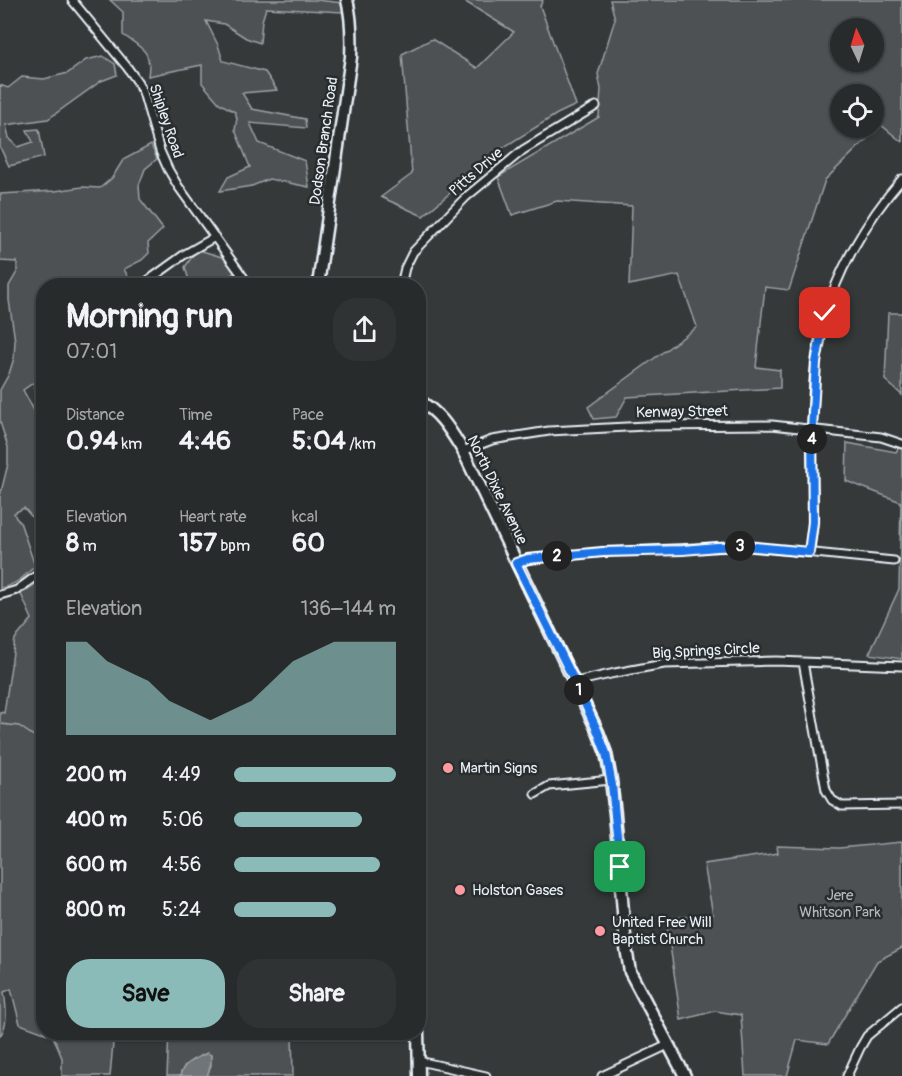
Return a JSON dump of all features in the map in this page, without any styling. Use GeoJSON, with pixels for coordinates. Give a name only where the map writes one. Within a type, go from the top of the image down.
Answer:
{"type":"FeatureCollection","features":[{"type":"Feature","properties":{"kind":"street","name":"Shipley Road"},"geometry":{"type":"LineString","coordinates":[[72,0],[137,81],[143,92],[160,151],[168,169],[244,278]]}},
{"type":"Feature","properties":{"kind":"street","name":"Dodson Branch Road"},"geometry":{"type":"LineString","coordinates":[[319,278],[351,57],[352,33],[347,0]]}},
{"type":"Feature","properties":{"kind":"street","name":"Pitts Drive"},"geometry":{"type":"LineString","coordinates":[[403,278],[413,252],[466,197],[523,150],[596,106]]}},
{"type":"Feature","properties":{"kind":"street"},"geometry":{"type":"LineString","coordinates":[[809,552],[813,522],[812,429],[816,363],[821,329],[830,298],[865,227],[902,179]]}},
{"type":"Feature","properties":{"kind":"street"},"geometry":{"type":"LineString","coordinates":[[151,278],[184,254],[215,237]]}},
{"type":"Feature","properties":{"kind":"street","name":"North Dixie Avenue"},"geometry":{"type":"LineString","coordinates":[[426,404],[438,415],[463,451],[598,732],[606,753],[611,780],[630,972],[685,1076]]}},
{"type":"Feature","properties":{"kind":"street","name":"Kenway Street"},"geometry":{"type":"LineString","coordinates":[[463,451],[492,440],[549,431],[738,424],[772,425],[881,437],[902,444]]}},
{"type":"Feature","properties":{"kind":"street"},"geometry":{"type":"LineString","coordinates":[[516,563],[528,559],[603,552],[745,546],[894,561]]}},
{"type":"Feature","properties":{"kind":"street"},"geometry":{"type":"LineString","coordinates":[[0,595],[17,590],[36,576]]}},
{"type":"Feature","properties":{"kind":"street"},"geometry":{"type":"LineString","coordinates":[[803,662],[826,790],[832,800],[842,806],[902,805]]}},
{"type":"Feature","properties":{"kind":"street","name":"Big Springs Circle"},"geometry":{"type":"LineString","coordinates":[[575,682],[664,664],[803,662],[902,666]]}},
{"type":"Feature","properties":{"kind":"street"},"geometry":{"type":"LineString","coordinates":[[535,794],[549,786],[611,780]]}},
{"type":"Feature","properties":{"kind":"street"},"geometry":{"type":"LineString","coordinates":[[847,1076],[867,1036],[902,1006]]}},
{"type":"Feature","properties":{"kind":"street"},"geometry":{"type":"LineString","coordinates":[[418,1040],[419,1076]]}},
{"type":"Feature","properties":{"kind":"street"},"geometry":{"type":"LineString","coordinates":[[602,1076],[668,1045]]}},
{"type":"Feature","properties":{"kind":"street"},"geometry":{"type":"LineString","coordinates":[[419,1061],[486,1076]]}},
{"type":"Feature","properties":{"kind":"green space"},"geometry":{"type":"Polygon","coordinates":[[[110,0],[316,0],[343,3],[343,12],[266,8],[260,43],[246,38],[224,24],[206,21],[223,61],[265,72],[277,90],[242,93],[252,109],[305,119],[306,128],[250,123],[259,143],[305,161],[309,187],[269,179],[252,186],[220,191],[228,177],[250,167],[235,130],[237,118],[235,112],[219,103],[202,83],[202,65],[148,76],[147,55],[123,35],[123,12],[110,0]]]}},
{"type":"Feature","properties":{"kind":"green space"},"geometry":{"type":"Polygon","coordinates":[[[465,0],[543,0],[540,6],[576,105],[504,147],[423,216],[381,197],[412,174],[402,54],[432,39],[477,68],[514,32],[465,0]]]}},
{"type":"Feature","properties":{"kind":"green space"},"geometry":{"type":"Polygon","coordinates":[[[610,0],[902,0],[902,142],[884,127],[884,84],[830,84],[830,138],[868,138],[825,180],[789,290],[765,287],[756,367],[780,370],[780,388],[627,397],[616,417],[594,419],[588,407],[697,327],[679,275],[629,285],[632,206],[557,201],[512,215],[498,177],[599,117],[601,89],[598,74],[615,19],[610,0]]]}},
{"type":"Feature","properties":{"kind":"green space"},"geometry":{"type":"Polygon","coordinates":[[[103,56],[115,64],[117,75],[101,81],[48,119],[6,125],[9,138],[18,147],[33,142],[27,130],[39,129],[44,157],[9,166],[0,147],[0,85],[8,88],[22,77],[44,79],[68,73],[86,60],[103,56]]]}},
{"type":"Feature","properties":{"kind":"green space"},"geometry":{"type":"Polygon","coordinates":[[[151,145],[157,159],[145,169],[139,185],[140,199],[163,229],[148,243],[149,253],[142,260],[124,269],[128,278],[36,278],[36,381],[23,390],[36,414],[36,517],[32,517],[24,508],[14,513],[20,522],[35,566],[15,583],[0,588],[0,496],[8,464],[8,447],[0,422],[0,390],[9,374],[14,358],[15,341],[9,286],[17,272],[17,262],[0,261],[0,194],[82,187],[100,188],[112,178],[123,160],[151,145]]]}},
{"type":"Feature","properties":{"kind":"green space"},"geometry":{"type":"Polygon","coordinates":[[[199,250],[225,258],[235,272],[227,278],[188,278],[185,267],[199,250]]]}},
{"type":"Feature","properties":{"kind":"green space"},"geometry":{"type":"Polygon","coordinates":[[[888,313],[902,313],[902,395],[885,380],[888,313]]]}},
{"type":"Feature","properties":{"kind":"green space"},"geometry":{"type":"Polygon","coordinates":[[[902,442],[902,659],[869,654],[899,589],[901,502],[846,481],[847,443],[896,452],[902,442]]]}},
{"type":"Feature","properties":{"kind":"green space"},"geometry":{"type":"Polygon","coordinates":[[[36,584],[36,1030],[20,1024],[11,989],[4,992],[6,1020],[0,1036],[0,712],[4,713],[15,639],[32,619],[21,594],[36,584]]]}},
{"type":"Feature","properties":{"kind":"green space","name":"Jere Whitson Park"},"geometry":{"type":"Polygon","coordinates":[[[902,842],[902,948],[877,961],[828,1044],[797,1040],[787,1076],[745,1076],[741,1015],[715,1011],[681,1020],[666,918],[713,915],[704,864],[778,853],[777,846],[839,848],[902,842]]]}},
{"type":"Feature","properties":{"kind":"green space"},"geometry":{"type":"Polygon","coordinates":[[[55,1040],[113,1040],[110,1076],[62,1076],[62,1058],[55,1040]]]}},
{"type":"Feature","properties":{"kind":"green space"},"geometry":{"type":"Polygon","coordinates":[[[169,1040],[292,1040],[293,1076],[167,1076],[169,1040]]]}},
{"type":"Feature","properties":{"kind":"shaded area"},"geometry":{"type":"Polygon","coordinates":[[[207,1053],[211,1055],[211,1065],[207,1076],[180,1076],[187,1064],[207,1053]]]}},
{"type":"Feature","properties":{"kind":"waterway"},"geometry":{"type":"LineString","coordinates":[[0,724],[19,726],[36,738]]}},
{"type":"Feature","properties":{"kind":"place","name":"Martin Signs"},"geometry":{"type":"Point","coordinates":[448,768]}},
{"type":"Feature","properties":{"kind":"place","name":"Holston Gases"},"geometry":{"type":"Point","coordinates":[460,890]}},
{"type":"Feature","properties":{"kind":"place","name":"United Free Will Baptist Church"},"geometry":{"type":"Point","coordinates":[600,931]}},
{"type":"Feature","properties":{"kind":"route"},"geometry":{"type":"LineString","coordinates":[[620,867],[612,785],[606,753],[575,682],[516,563],[528,559],[603,552],[717,547],[745,546],[809,552],[813,522],[812,429],[816,363],[825,313]]}}]}
